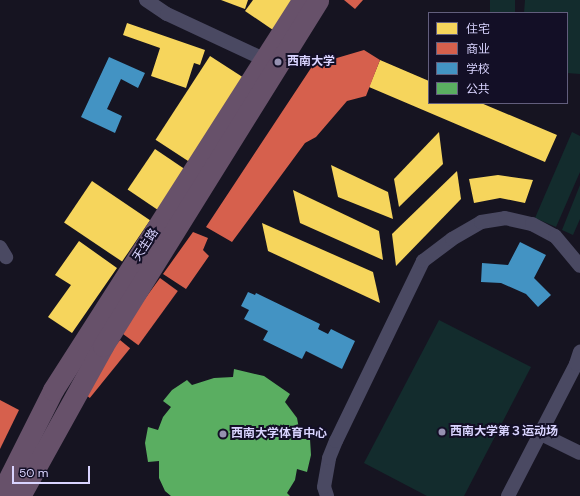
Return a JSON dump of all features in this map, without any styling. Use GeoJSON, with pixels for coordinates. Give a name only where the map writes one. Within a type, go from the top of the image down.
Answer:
{"type":"FeatureCollection","features":[{"type":"Feature","properties":{"kind":"highway","name":"天生路"},"geometry":{"type":"LineString","coordinates":[[9,495],[103,346],[270,62],[302,0]]}},
{"type":"Feature","properties":{"kind":"highway","name":"天生路"},"geometry":{"type":"LineString","coordinates":[[270,62],[318,0]]}},
{"type":"Feature","properties":{"kind":"street"},"geometry":{"type":"LineString","coordinates":[[146,0],[167,14],[270,62]]}},
{"type":"Feature","properties":{"kind":"street"},"geometry":{"type":"LineString","coordinates":[[327,496],[324,487],[329,458],[423,262],[452,239],[481,222],[505,218],[532,224],[556,236],[580,266]]}},
{"type":"Feature","properties":{"kind":"street"},"geometry":{"type":"LineString","coordinates":[[508,496],[576,364],[580,352]]}},
{"type":"Feature","properties":{"kind":"street"},"geometry":{"type":"LineString","coordinates":[[541,434],[580,453]]}},
{"type":"Feature","properties":{"kind":"green space"},"geometry":{"type":"Polygon","coordinates":[[[490,0],[515,0],[515,12],[490,12],[490,0]]]}},
{"type":"Feature","properties":{"kind":"green space"},"geometry":{"type":"Polygon","coordinates":[[[525,0],[580,0],[580,74],[568,73],[568,12],[524,12],[525,0]]]}},
{"type":"Feature","properties":{"kind":"green space"},"geometry":{"type":"Polygon","coordinates":[[[572,132],[580,136],[580,172],[556,227],[535,218],[572,132]]]}},
{"type":"Feature","properties":{"kind":"green space"},"geometry":{"type":"Polygon","coordinates":[[[580,185],[580,219],[573,235],[562,230],[580,185]]]}},
{"type":"Feature","properties":{"kind":"green space"},"geometry":{"type":"Polygon","coordinates":[[[439,320],[531,367],[464,496],[427,496],[364,463],[439,320]]]}},
{"type":"Feature","properties":{"kind":"building: 住宅"},"geometry":{"type":"Polygon","coordinates":[[[221,0],[248,0],[245,9],[221,0]]]}},
{"type":"Feature","properties":{"kind":"building: 住宅"},"geometry":{"type":"Polygon","coordinates":[[[253,0],[294,0],[273,30],[245,11],[253,0]]]}},
{"type":"Feature","properties":{"kind":"building: 住宅"},"geometry":{"type":"Polygon","coordinates":[[[127,23],[205,50],[200,65],[194,63],[186,88],[151,76],[160,48],[123,35],[127,23]]]}},
{"type":"Feature","properties":{"kind":"building: 住宅"},"geometry":{"type":"Polygon","coordinates":[[[210,56],[245,79],[191,163],[156,140],[210,56]]]}},
{"type":"Feature","properties":{"kind":"building: 住宅"},"geometry":{"type":"Polygon","coordinates":[[[380,60],[428,81],[428,104],[483,104],[557,135],[545,162],[369,87],[380,60]]]}},
{"type":"Feature","properties":{"kind":"building: 住宅"},"geometry":{"type":"Polygon","coordinates":[[[439,132],[443,164],[399,207],[394,179],[439,132]]]}},
{"type":"Feature","properties":{"kind":"building: 住宅"},"geometry":{"type":"Polygon","coordinates":[[[155,149],[186,170],[158,210],[128,190],[155,149]]]}},
{"type":"Feature","properties":{"kind":"building: 住宅"},"geometry":{"type":"Polygon","coordinates":[[[331,165],[388,192],[393,219],[338,197],[331,165]]]}},
{"type":"Feature","properties":{"kind":"building: 住宅"},"geometry":{"type":"Polygon","coordinates":[[[457,171],[461,199],[396,266],[392,234],[457,171]]]}},
{"type":"Feature","properties":{"kind":"building: 住宅"},"geometry":{"type":"Polygon","coordinates":[[[498,175],[533,180],[525,203],[500,198],[474,203],[469,179],[498,175]]]}},
{"type":"Feature","properties":{"kind":"building: 住宅"},"geometry":{"type":"Polygon","coordinates":[[[92,181],[150,220],[122,262],[64,222],[92,181]]]}},
{"type":"Feature","properties":{"kind":"building: 住宅"},"geometry":{"type":"Polygon","coordinates":[[[293,190],[379,231],[383,260],[300,223],[293,190]]]}},
{"type":"Feature","properties":{"kind":"building: 住宅"},"geometry":{"type":"Polygon","coordinates":[[[262,223],[373,272],[380,303],[268,251],[262,223]]]}},
{"type":"Feature","properties":{"kind":"building: 住宅"},"geometry":{"type":"Polygon","coordinates":[[[79,241],[117,268],[72,333],[48,317],[71,285],[55,275],[79,241]]]}},
{"type":"Feature","properties":{"kind":"building: 商业"},"geometry":{"type":"Polygon","coordinates":[[[344,0],[363,0],[355,9],[344,0]]]}},
{"type":"Feature","properties":{"kind":"building: 商业"},"geometry":{"type":"Polygon","coordinates":[[[364,50],[380,60],[366,96],[347,101],[316,137],[305,143],[232,242],[206,227],[313,65],[364,50]]]}},
{"type":"Feature","properties":{"kind":"building: 商业"},"geometry":{"type":"Polygon","coordinates":[[[193,232],[208,238],[203,250],[209,256],[186,289],[163,274],[193,232]]]}},
{"type":"Feature","properties":{"kind":"building: 商业"},"geometry":{"type":"Polygon","coordinates":[[[160,278],[178,291],[138,345],[121,332],[160,278]]]}},
{"type":"Feature","properties":{"kind":"building: 商业"},"geometry":{"type":"Polygon","coordinates":[[[120,340],[130,348],[90,398],[80,390],[120,340]]]}},
{"type":"Feature","properties":{"kind":"building: 商业"},"geometry":{"type":"Polygon","coordinates":[[[0,400],[19,410],[0,449],[0,400]]]}},
{"type":"Feature","properties":{"kind":"building: 学校"},"geometry":{"type":"Polygon","coordinates":[[[109,57],[145,73],[138,88],[121,79],[107,109],[122,116],[115,133],[81,117],[109,57]]]}},
{"type":"Feature","properties":{"kind":"building: 学校"},"geometry":{"type":"Polygon","coordinates":[[[520,242],[546,255],[534,278],[551,295],[538,307],[526,294],[501,283],[481,282],[482,263],[508,265],[520,242]]]}},
{"type":"Feature","properties":{"kind":"building: 学校"},"geometry":{"type":"Polygon","coordinates":[[[248,292],[255,295],[256,293],[320,324],[318,329],[328,334],[331,329],[355,341],[342,369],[306,351],[302,359],[263,340],[268,331],[244,319],[249,310],[241,306],[248,292]]]}},
{"type":"Feature","properties":{"kind":"building: 公共","name":"西南大学体育中心"},"geometry":{"type":"Polygon","coordinates":[[[234,369],[264,376],[290,394],[285,402],[297,418],[301,439],[310,439],[311,455],[307,472],[297,469],[295,480],[287,493],[290,496],[171,496],[165,491],[159,478],[159,461],[148,462],[145,443],[148,427],[158,430],[163,417],[171,407],[163,401],[172,390],[187,380],[192,385],[214,378],[233,377],[234,369]]]}},
{"type":"Feature","properties":{"kind":"place","name":"西南大学"},"geometry":{"type":"Point","coordinates":[278,62]}},
{"type":"Feature","properties":{"kind":"place","name":"西南大学第３运动场"},"geometry":{"type":"Point","coordinates":[442,432]}},
{"type":"Feature","properties":{"kind":"place","name":"西南大学体育中心"},"geometry":{"type":"Point","coordinates":[223,434]}}]}
